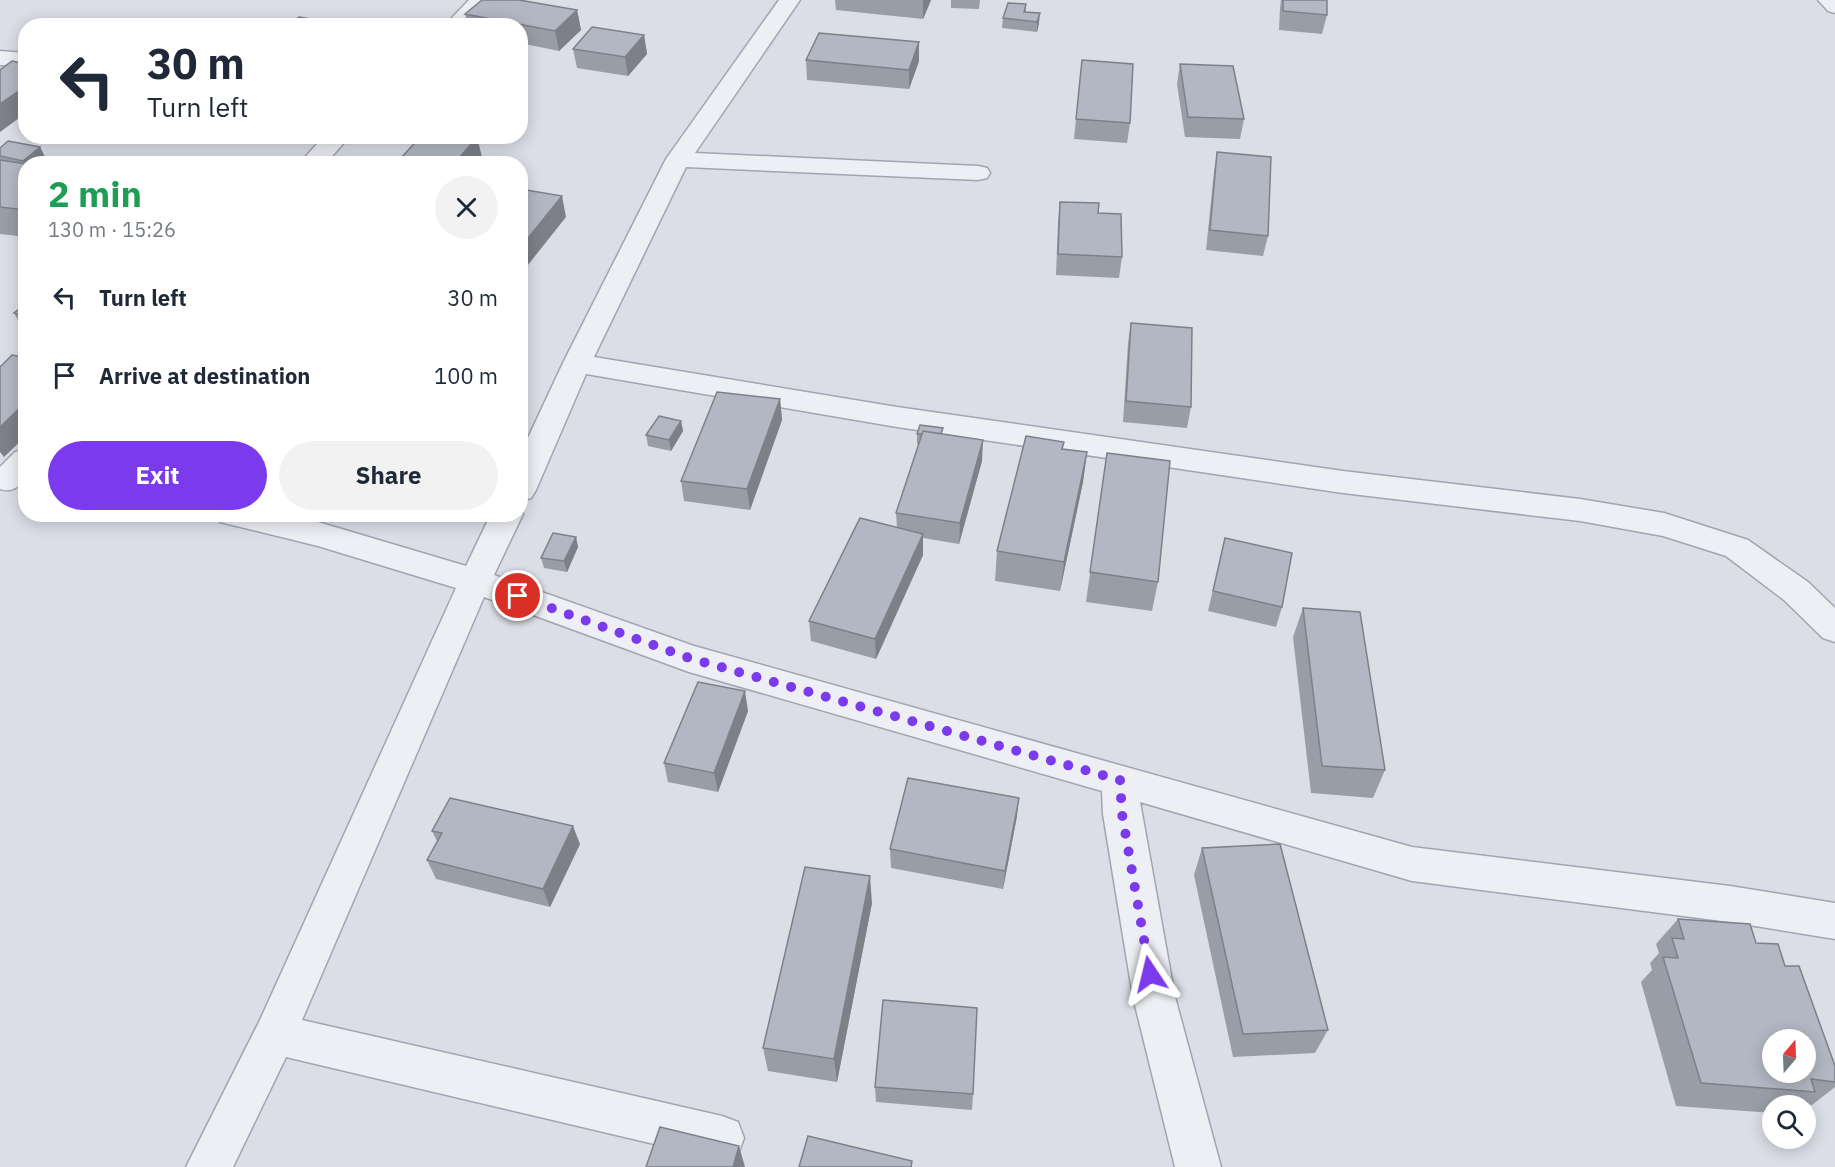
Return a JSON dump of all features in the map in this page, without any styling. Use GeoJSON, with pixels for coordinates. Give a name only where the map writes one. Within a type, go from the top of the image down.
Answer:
{"type":"FeatureCollection","features":[{"type":"Feature","properties":{"kind":"street"},"geometry":{"type":"LineString","coordinates":[[462,18],[481,0]]}},
{"type":"Feature","properties":{"kind":"street"},"geometry":{"type":"LineString","coordinates":[[528,472],[577,363],[678,159],[790,0]]}},
{"type":"Feature","properties":{"kind":"street"},"geometry":{"type":"LineString","coordinates":[[1828,0],[1835,7]]}},
{"type":"Feature","properties":{"kind":"street"},"geometry":{"type":"LineString","coordinates":[[0,58],[18,59]]}},
{"type":"Feature","properties":{"kind":"street"},"geometry":{"type":"LineString","coordinates":[[319,156],[330,144]]}},
{"type":"Feature","properties":{"kind":"street"},"geometry":{"type":"LineString","coordinates":[[678,159],[978,174]]}},
{"type":"Feature","properties":{"kind":"street"},"geometry":{"type":"LineString","coordinates":[[577,363],[897,417],[1343,482],[1581,510],[1664,525],[1737,548],[1796,591],[1835,629]]}},
{"type":"Feature","properties":{"kind":"street"},"geometry":{"type":"LineString","coordinates":[[266,522],[318,534],[475,580],[689,658],[1412,864],[1731,904],[1835,921]]}},
{"type":"Feature","properties":{"kind":"street"},"geometry":{"type":"LineString","coordinates":[[209,1167],[275,1034],[475,580],[503,522]]}},
{"type":"Feature","properties":{"kind":"street"},"geometry":{"type":"LineString","coordinates":[[1120,780],[1122,814],[1154,997],[1198,1167]]}},
{"type":"Feature","properties":{"kind":"street"},"geometry":{"type":"LineString","coordinates":[[275,1034],[722,1138]]}},
{"type":"Feature","properties":{"kind":"building"},"geometry":{"type":"Polygon","coordinates":[[[482,0],[519,0],[577,10],[555,31],[528,26],[528,18],[486,18],[465,14],[482,0]]]}},
{"type":"Feature","properties":{"kind":"building"},"geometry":{"type":"Polygon","coordinates":[[[1283,0],[1327,0],[1327,15],[1283,11],[1283,0]]]}},
{"type":"Feature","properties":{"kind":"building"},"geometry":{"type":"Polygon","coordinates":[[[1008,3],[1026,4],[1024,12],[1040,13],[1037,22],[1003,18],[1008,3]]]}},
{"type":"Feature","properties":{"kind":"building"},"geometry":{"type":"Polygon","coordinates":[[[592,27],[644,35],[625,57],[573,49],[592,27]]]}},
{"type":"Feature","properties":{"kind":"building"},"geometry":{"type":"Polygon","coordinates":[[[819,33],[919,42],[909,70],[806,60],[819,33]]]}},
{"type":"Feature","properties":{"kind":"building"},"geometry":{"type":"Polygon","coordinates":[[[1082,60],[1133,64],[1130,123],[1076,119],[1082,60]]]}},
{"type":"Feature","properties":{"kind":"building"},"geometry":{"type":"Polygon","coordinates":[[[12,61],[18,62],[18,92],[0,104],[0,70],[12,61]]]}},
{"type":"Feature","properties":{"kind":"building"},"geometry":{"type":"Polygon","coordinates":[[[1180,64],[1233,66],[1244,119],[1188,117],[1180,64]]]}},
{"type":"Feature","properties":{"kind":"building"},"geometry":{"type":"Polygon","coordinates":[[[8,141],[40,147],[29,156],[18,156],[18,160],[0,156],[0,148],[8,141]]]}},
{"type":"Feature","properties":{"kind":"building"},"geometry":{"type":"Polygon","coordinates":[[[414,144],[471,144],[461,156],[403,156],[414,144]]]}},
{"type":"Feature","properties":{"kind":"building"},"geometry":{"type":"Polygon","coordinates":[[[1217,152],[1271,157],[1268,236],[1210,230],[1217,152]]]}},
{"type":"Feature","properties":{"kind":"building"},"geometry":{"type":"Polygon","coordinates":[[[0,160],[18,163],[18,209],[0,207],[0,160]]]}},
{"type":"Feature","properties":{"kind":"building"},"geometry":{"type":"Polygon","coordinates":[[[528,190],[562,196],[528,238],[528,190]]]}},
{"type":"Feature","properties":{"kind":"building"},"geometry":{"type":"Polygon","coordinates":[[[1060,202],[1099,203],[1098,213],[1121,214],[1122,257],[1058,254],[1060,202]]]}},
{"type":"Feature","properties":{"kind":"building"},"geometry":{"type":"Polygon","coordinates":[[[1131,323],[1192,328],[1191,407],[1126,401],[1131,323]]]}},
{"type":"Feature","properties":{"kind":"building"},"geometry":{"type":"Polygon","coordinates":[[[12,355],[18,356],[18,410],[0,427],[0,367],[12,355]]]}},
{"type":"Feature","properties":{"kind":"building"},"geometry":{"type":"Polygon","coordinates":[[[717,392],[780,399],[747,489],[681,481],[717,392]]]}},
{"type":"Feature","properties":{"kind":"building"},"geometry":{"type":"Polygon","coordinates":[[[659,416],[681,421],[669,440],[646,435],[659,416]]]}},
{"type":"Feature","properties":{"kind":"building"},"geometry":{"type":"Polygon","coordinates":[[[920,425],[943,428],[941,434],[923,431],[922,434],[917,434],[920,425]]]}},
{"type":"Feature","properties":{"kind":"building"},"geometry":{"type":"Polygon","coordinates":[[[923,431],[983,440],[960,523],[896,513],[923,431]]]}},
{"type":"Feature","properties":{"kind":"building"},"geometry":{"type":"Polygon","coordinates":[[[1026,436],[1064,442],[1062,449],[1087,452],[1064,562],[997,551],[1026,436]]]}},
{"type":"Feature","properties":{"kind":"building"},"geometry":{"type":"Polygon","coordinates":[[[1107,453],[1170,461],[1158,582],[1090,572],[1107,453]]]}},
{"type":"Feature","properties":{"kind":"building"},"geometry":{"type":"Polygon","coordinates":[[[860,518],[923,534],[875,639],[809,621],[860,518]]]}},
{"type":"Feature","properties":{"kind":"building"},"geometry":{"type":"Polygon","coordinates":[[[553,533],[576,537],[564,561],[541,558],[553,533]]]}},
{"type":"Feature","properties":{"kind":"building"},"geometry":{"type":"Polygon","coordinates":[[[1225,538],[1292,553],[1282,607],[1213,591],[1225,538]]]}},
{"type":"Feature","properties":{"kind":"building"},"geometry":{"type":"Polygon","coordinates":[[[1303,608],[1360,612],[1385,770],[1322,766],[1303,608]]]}},
{"type":"Feature","properties":{"kind":"building"},"geometry":{"type":"Polygon","coordinates":[[[698,682],[745,691],[714,773],[664,763],[698,682]]]}},
{"type":"Feature","properties":{"kind":"building"},"geometry":{"type":"Polygon","coordinates":[[[908,778],[1019,798],[1005,871],[890,849],[908,778]]]}},
{"type":"Feature","properties":{"kind":"building"},"geometry":{"type":"Polygon","coordinates":[[[450,798],[573,826],[543,889],[427,860],[442,833],[432,831],[450,798]]]}},
{"type":"Feature","properties":{"kind":"building"},"geometry":{"type":"Polygon","coordinates":[[[1280,844],[1328,1030],[1243,1034],[1202,848],[1280,844]]]}},
{"type":"Feature","properties":{"kind":"building"},"geometry":{"type":"Polygon","coordinates":[[[805,867],[870,876],[834,1059],[763,1048],[805,867]]]}},
{"type":"Feature","properties":{"kind":"building"},"geometry":{"type":"Polygon","coordinates":[[[1678,919],[1750,924],[1756,943],[1778,944],[1785,966],[1799,966],[1835,1066],[1835,1082],[1816,1080],[1816,1029],[1762,1029],[1762,1083],[1812,1083],[1815,1092],[1701,1083],[1663,957],[1678,958],[1672,938],[1684,939],[1678,919]]]}},
{"type":"Feature","properties":{"kind":"building"},"geometry":{"type":"Polygon","coordinates":[[[883,1000],[977,1008],[973,1094],[875,1087],[883,1000]]]}},
{"type":"Feature","properties":{"kind":"building"},"geometry":{"type":"Polygon","coordinates":[[[660,1127],[739,1146],[733,1167],[646,1167],[660,1127]]]}},
{"type":"Feature","properties":{"kind":"building"},"geometry":{"type":"Polygon","coordinates":[[[808,1136],[912,1161],[911,1167],[799,1167],[808,1136]]]}},
{"type":"Feature","properties":{"kind":"route"},"geometry":{"type":"LineString","coordinates":[[518,596],[689,658],[1120,780],[1122,814],[1150,974]]}}]}
